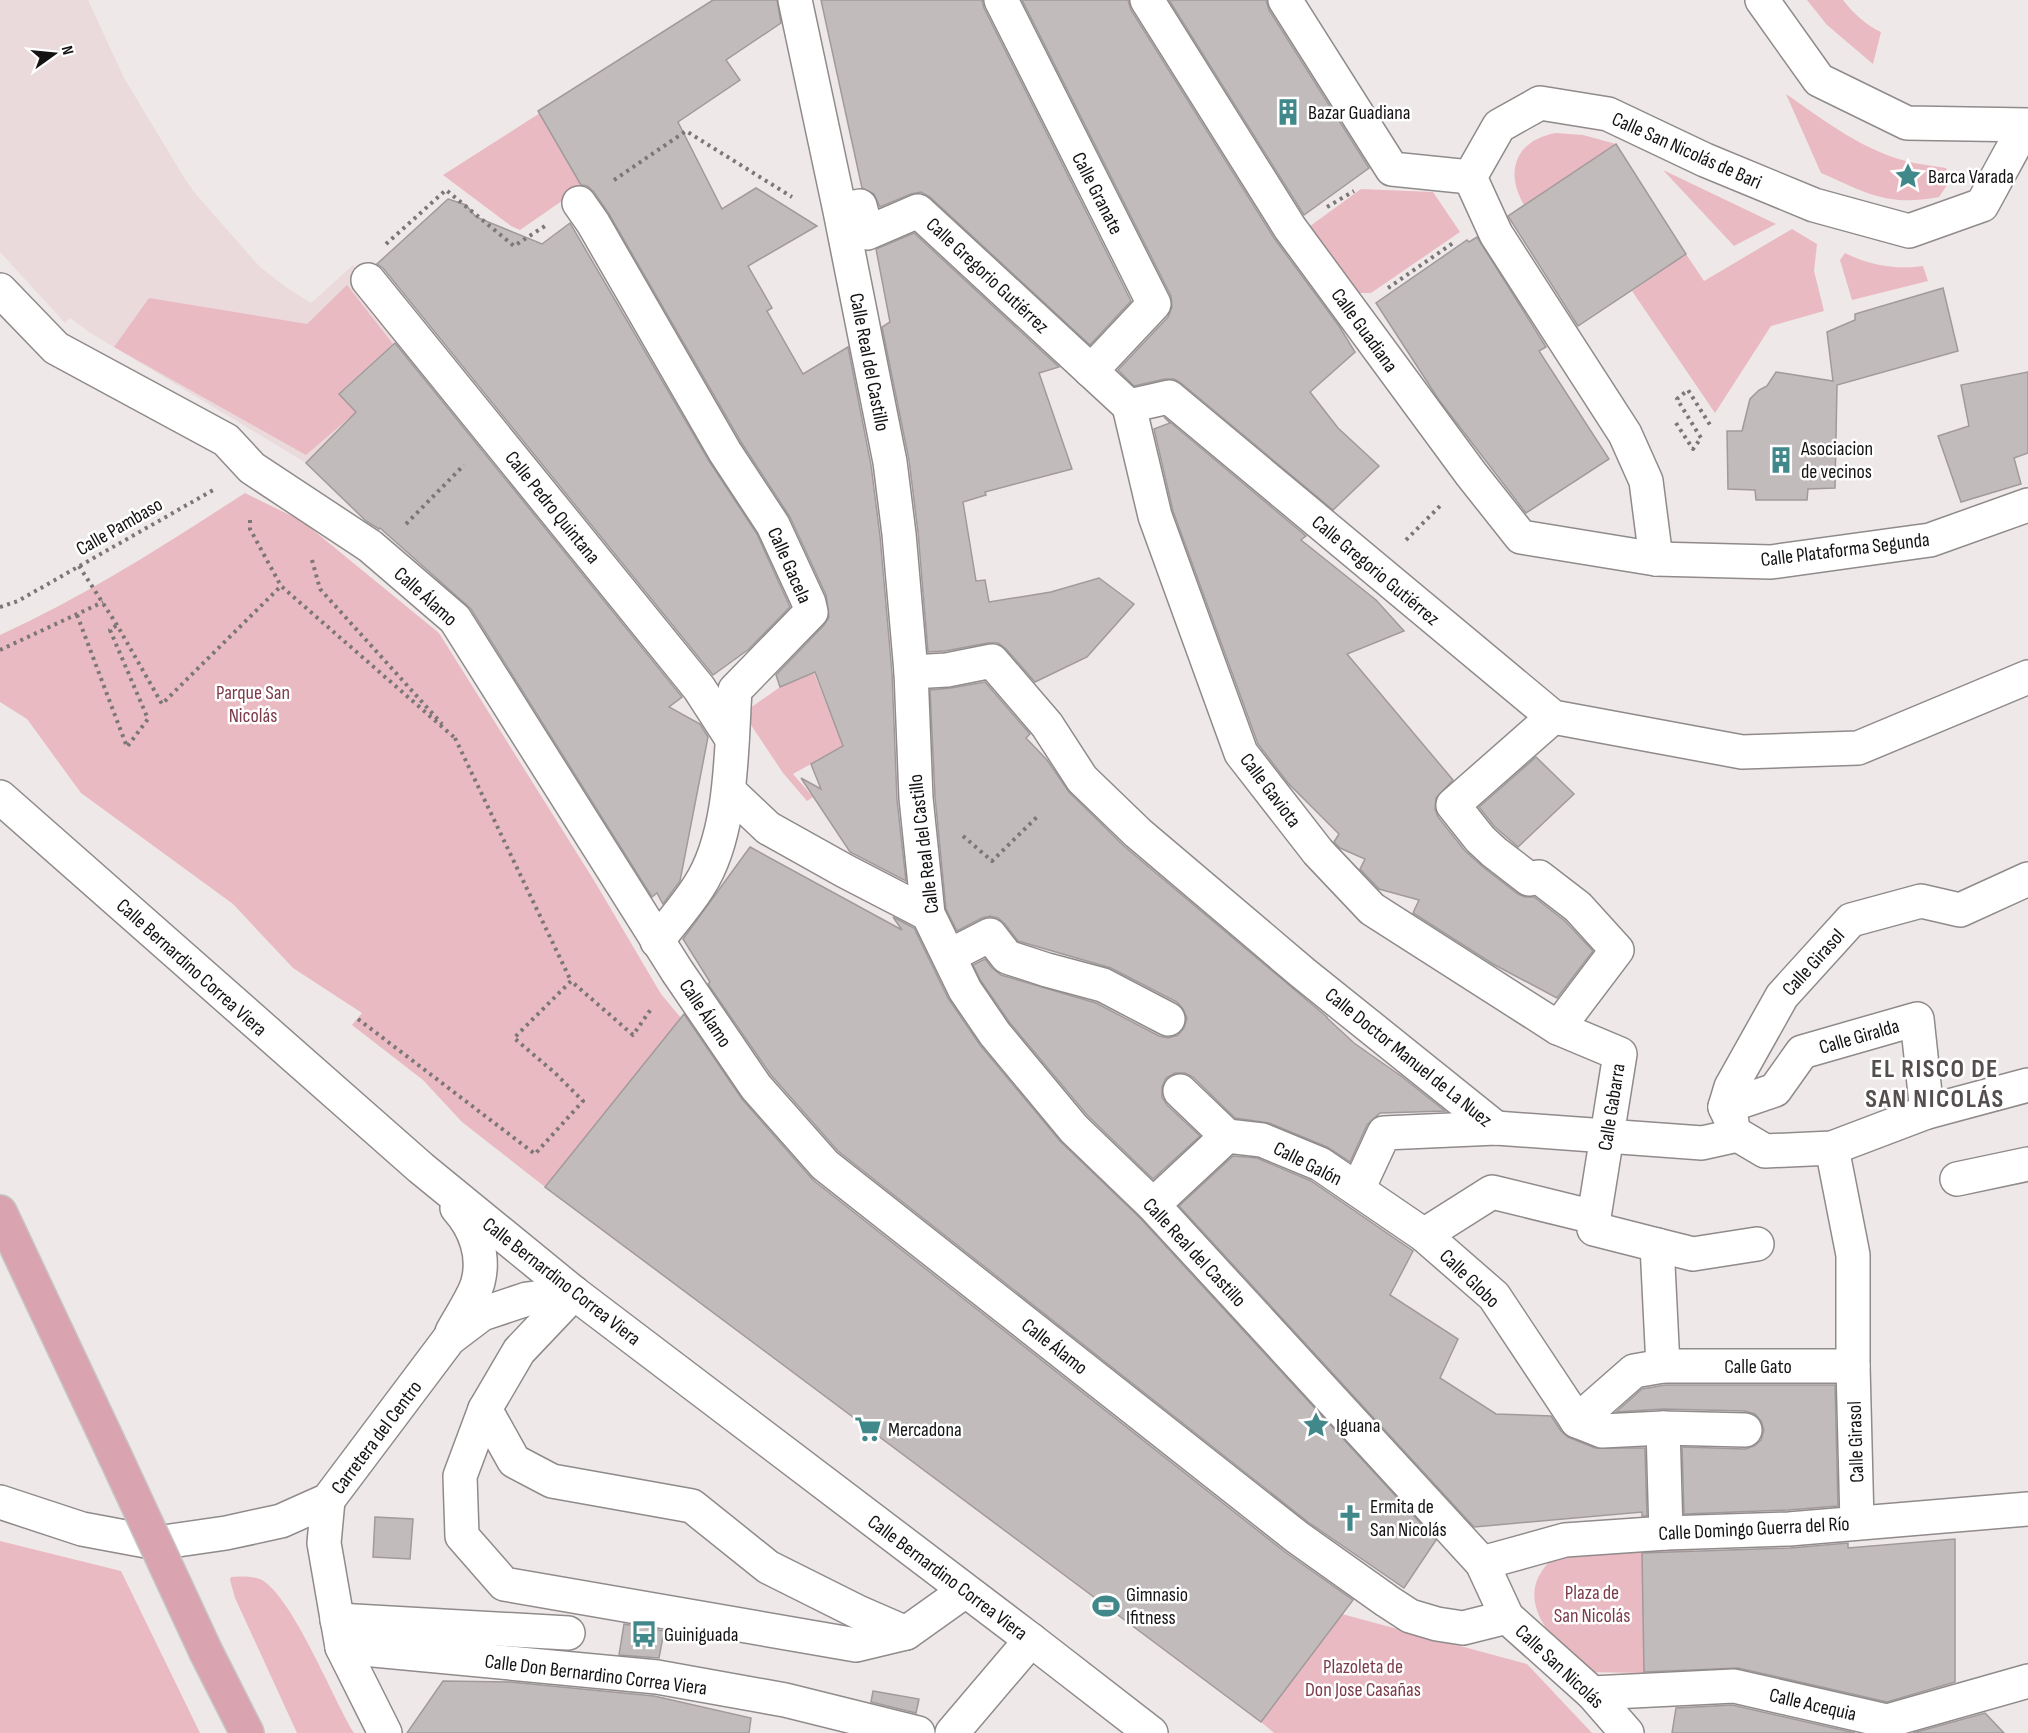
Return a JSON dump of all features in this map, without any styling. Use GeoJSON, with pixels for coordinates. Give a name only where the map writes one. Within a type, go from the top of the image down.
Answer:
{"type":"FeatureCollection","features":[{"type":"Feature","properties":{"kind":"main road"},"geometry":{"type":"LineString","coordinates":[[0,1212],[206,1652],[247,1733]]}},
{"type":"Feature","properties":{"kind":"street","name":"Calle Real del Castillo"},"geometry":{"type":"LineString","coordinates":[[795,0],[830,213],[890,462],[911,672],[916,798],[928,914],[965,990],[995,1034],[1074,1129],[1153,1205],[1482,1563]]}},
{"type":"Feature","properties":{"kind":"street","name":"Calle Granate"},"geometry":{"type":"LineString","coordinates":[[1001,0],[1154,304],[1091,370]]}},
{"type":"Feature","properties":{"kind":"street","name":"Calle Guadiana"},"geometry":{"type":"LineString","coordinates":[[1147,0],[1290,228],[1471,474],[1521,537],[1656,559]]}},
{"type":"Feature","properties":{"kind":"street"},"geometry":{"type":"LineString","coordinates":[[1286,0],[1392,169],[1470,177],[1496,234],[1625,434],[1646,481],[1656,559]]}},
{"type":"Feature","properties":{"kind":"street"},"geometry":{"type":"LineString","coordinates":[[1762,0],[1819,80],[1907,123],[2027,125]]}},
{"type":"Feature","properties":{"kind":"street","name":"Calle San Nicolás de Bari"},"geometry":{"type":"LineString","coordinates":[[1470,177],[1499,126],[1540,103],[1608,114],[1705,160],[1814,205],[1909,231],[1982,205],[2027,125]]}},
{"type":"Feature","properties":{"kind":"street","name":"Calle Gregorio Gutiérrez"},"geometry":{"type":"LineString","coordinates":[[830,213],[860,206],[867,232],[918,211],[1129,406],[1169,397],[1553,717],[1742,752],[1858,748],[2028,677]]}},
{"type":"Feature","properties":{"kind":"street","name":"Calle Gacela"},"geometry":{"type":"LineString","coordinates":[[582,208],[725,452],[773,525],[811,612],[735,690],[729,791],[716,850],[700,886],[657,940]]}},
{"type":"Feature","properties":{"kind":"street","name":"Calle Pedro Quintana"},"geometry":{"type":"LineString","coordinates":[[368,280],[699,688],[732,739]]}},
{"type":"Feature","properties":{"kind":"street","name":"Calle Álamo"},"geometry":{"type":"LineString","coordinates":[[0,290],[56,348],[226,440],[252,468],[377,553],[455,619],[677,971],[756,1087],[825,1165],[1296,1537],[1410,1616],[1437,1624],[1463,1628],[1507,1617]]}},
{"type":"Feature","properties":{"kind":"street","name":"Calle Gaviota"},"geometry":{"type":"LineString","coordinates":[[1129,406],[1155,516],[1241,753],[1318,852],[1372,909],[1558,1028]]}},
{"type":"Feature","properties":{"kind":"street","name":"Calle Plataforma Segunda"},"geometry":{"type":"LineString","coordinates":[[1656,559],[1771,562],[1930,540],[2028,505]]}},
{"type":"Feature","properties":{"kind":"street","name":"Calle Doctor Manuel de La Nuez"},"geometry":{"type":"LineString","coordinates":[[911,672],[947,670],[992,661],[1047,725],[1082,779],[1138,833],[1304,973],[1496,1128],[1702,1143],[1731,1121]]}},
{"type":"Feature","properties":{"kind":"street"},"geometry":{"type":"LineString","coordinates":[[1553,717],[1453,805],[1480,839],[1494,852],[1529,879],[1539,878],[1578,907],[1617,950],[1558,1028]]}},
{"type":"Feature","properties":{"kind":"street"},"geometry":{"type":"LineString","coordinates":[[729,791],[768,828],[845,872],[928,914]]}},
{"type":"Feature","properties":{"kind":"street","name":"Calle Bernardino Correa Viera"},"geometry":{"type":"LineString","coordinates":[[0,797],[421,1168],[574,1293],[897,1537],[1151,1733]]}},
{"type":"Feature","properties":{"kind":"street","name":"Calle Girasol"},"geometry":{"type":"LineString","coordinates":[[1731,1121],[1731,1087],[1782,996],[1851,920],[1921,901],[1960,909],[2028,879]]}},
{"type":"Feature","properties":{"kind":"street"},"geometry":{"type":"LineString","coordinates":[[949,956],[990,935],[1007,957],[1103,985],[1168,1019]]}},
{"type":"Feature","properties":{"kind":"street","name":"Calle Giralda"},"geometry":{"type":"LineString","coordinates":[[1731,1121],[1775,1090],[1802,1052],[1917,1019],[1927,1113]]}},
{"type":"Feature","properties":{"kind":"street","name":"Calle Gabarra"},"geometry":{"type":"LineString","coordinates":[[1558,1028],[1620,1054],[1594,1217]]}},
{"type":"Feature","properties":{"kind":"street"},"geometry":{"type":"LineString","coordinates":[[1731,1121],[1765,1150],[1832,1148],[1927,1113],[2028,1085]]}},
{"type":"Feature","properties":{"kind":"street"},"geometry":{"type":"LineString","coordinates":[[1153,1205],[1227,1136],[1180,1091]]}},
{"type":"Feature","properties":{"kind":"street","name":"Calle Galón"},"geometry":{"type":"LineString","coordinates":[[1227,1136],[1262,1140],[1290,1150],[1320,1164],[1358,1189],[1383,1133],[1496,1128]]}},
{"type":"Feature","properties":{"kind":"street","name":"Calle Girasol"},"geometry":{"type":"LineString","coordinates":[[1832,1148],[1852,1255],[1857,1522]]}},
{"type":"Feature","properties":{"kind":"street"},"geometry":{"type":"LineString","coordinates":[[1957,1179],[2028,1164]]}},
{"type":"Feature","properties":{"kind":"street"},"geometry":{"type":"LineString","coordinates":[[421,1168],[467,1219],[480,1248],[478,1282],[448,1339]]}},
{"type":"Feature","properties":{"kind":"street","name":"Calle Globo"},"geometry":{"type":"LineString","coordinates":[[1358,1189],[1424,1235],[1494,1296],[1577,1421]]}},
{"type":"Feature","properties":{"kind":"street"},"geometry":{"type":"LineString","coordinates":[[1424,1235],[1492,1192],[1594,1217],[1594,1230],[1692,1254],[1757,1244]]}},
{"type":"Feature","properties":{"kind":"street"},"geometry":{"type":"LineString","coordinates":[[1657,1245],[1663,1366],[1634,1371],[1577,1421],[1602,1431],[1663,1428],[1745,1430]]}},
{"type":"Feature","properties":{"kind":"street"},"geometry":{"type":"LineString","coordinates":[[574,1293],[519,1351],[485,1409],[460,1476],[462,1536],[504,1584],[856,1645],[906,1633],[965,1591]]}},
{"type":"Feature","properties":{"kind":"street","name":"Carretera del Centro"},"geometry":{"type":"LineString","coordinates":[[0,1502],[82,1529],[157,1543],[226,1533],[281,1521],[328,1500],[448,1339],[482,1314],[527,1299],[574,1293]]}},
{"type":"Feature","properties":{"kind":"street","name":"Calle Gato"},"geometry":{"type":"LineString","coordinates":[[1663,1366],[1853,1366]]}},
{"type":"Feature","properties":{"kind":"street"},"geometry":{"type":"LineString","coordinates":[[485,1409],[514,1461],[552,1481],[692,1506],[768,1567],[860,1614],[906,1633]]}},
{"type":"Feature","properties":{"kind":"street"},"geometry":{"type":"LineString","coordinates":[[1663,1428],[1666,1533]]}},
{"type":"Feature","properties":{"kind":"street"},"geometry":{"type":"LineString","coordinates":[[328,1500],[324,1544],[339,1633],[385,1733]]}},
{"type":"Feature","properties":{"kind":"street","name":"Calle Domingo Guerra del Río"},"geometry":{"type":"LineString","coordinates":[[1482,1563],[1564,1540],[1666,1533],[1789,1529],[2028,1509]]}},
{"type":"Feature","properties":{"kind":"street","name":"Calle San Nicolás"},"geometry":{"type":"LineString","coordinates":[[1482,1563],[1507,1617],[1592,1693],[1627,1733]]}},
{"type":"Feature","properties":{"kind":"street"},"geometry":{"type":"LineString","coordinates":[[339,1633],[568,1633]]}},
{"type":"Feature","properties":{"kind":"street","name":"Calle Don Bernardino Correa Viera"},"geometry":{"type":"LineString","coordinates":[[339,1633],[657,1677],[785,1701],[918,1733]]}},
{"type":"Feature","properties":{"kind":"street"},"geometry":{"type":"LineString","coordinates":[[952,1733],[1031,1640]]}},
{"type":"Feature","properties":{"kind":"street","name":"Calle Acequia"},"geometry":{"type":"LineString","coordinates":[[1592,1693],[1734,1686],[1887,1721],[2028,1681]]}},
{"type":"Feature","properties":{"kind":"path"},"geometry":{"type":"LineString","coordinates":[[368,280],[361,266],[446,190],[514,246],[582,208],[686,131],[830,213]]}},
{"type":"Feature","properties":{"kind":"path"},"geometry":{"type":"LineString","coordinates":[[1290,228],[1392,169]]}},
{"type":"Feature","properties":{"kind":"path"},"geometry":{"type":"LineString","coordinates":[[1352,312],[1490,219]]}},
{"type":"Feature","properties":{"kind":"path"},"geometry":{"type":"LineString","coordinates":[[1676,423],[1693,449],[1701,438],[1677,399],[1688,390],[1712,428]]}},
{"type":"Feature","properties":{"kind":"path"},"geometry":{"type":"LineString","coordinates":[[377,553],[495,435]]}},
{"type":"Feature","properties":{"kind":"path"},"geometry":{"type":"LineString","coordinates":[[252,468],[250,529],[281,586],[455,738]]}},
{"type":"Feature","properties":{"kind":"path","name":"Calle Pambaso"},"geometry":{"type":"LineString","coordinates":[[0,607],[18,601],[252,468]]}},
{"type":"Feature","properties":{"kind":"path"},"geometry":{"type":"LineString","coordinates":[[1377,570],[1471,474]]}},
{"type":"Feature","properties":{"kind":"path"},"geometry":{"type":"LineString","coordinates":[[308,506],[302,521],[320,589],[455,738],[571,981],[633,1035],[677,971]]}},
{"type":"Feature","properties":{"kind":"path"},"geometry":{"type":"LineString","coordinates":[[79,566],[117,625],[162,704],[281,586]]}},
{"type":"Feature","properties":{"kind":"path"},"geometry":{"type":"LineString","coordinates":[[0,650],[103,602]]}},
{"type":"Feature","properties":{"kind":"path"},"geometry":{"type":"LineString","coordinates":[[77,615],[127,747],[148,719],[110,630],[117,625]]}},
{"type":"Feature","properties":{"kind":"path"},"geometry":{"type":"LineString","coordinates":[[916,798],[992,861],[1038,816]]}},
{"type":"Feature","properties":{"kind":"path"},"geometry":{"type":"LineString","coordinates":[[358,1019],[535,1154],[583,1101],[514,1038],[571,981]]}},
{"type":"Feature","properties":{"kind":"shaded area"},"geometry":{"type":"Polygon","coordinates":[[[0,0],[88,0],[124,78],[185,179],[260,267],[311,303],[353,265],[403,335],[339,393],[356,412],[306,463],[89,332],[70,318],[65,323],[0,252],[0,0]]]}},
{"type":"Feature","properties":{"kind":"green space"},"geometry":{"type":"Polygon","coordinates":[[[1807,0],[1843,0],[1860,18],[1881,32],[1873,64],[1827,25],[1807,0]]]}},
{"type":"Feature","properties":{"kind":"green space"},"geometry":{"type":"Polygon","coordinates":[[[1786,94],[1863,144],[1896,158],[1946,168],[1951,179],[1939,197],[1905,200],[1865,192],[1821,173],[1786,94]]]}},
{"type":"Feature","properties":{"kind":"green space"},"geometry":{"type":"Polygon","coordinates":[[[540,113],[582,187],[520,230],[511,226],[443,175],[540,113]]]}},
{"type":"Feature","properties":{"kind":"green space"},"geometry":{"type":"Polygon","coordinates":[[[1556,133],[1583,135],[1616,144],[1524,205],[1515,180],[1518,159],[1531,142],[1556,133]]]}},
{"type":"Feature","properties":{"kind":"green space"},"geometry":{"type":"Polygon","coordinates":[[[1663,170],[1776,224],[1734,246],[1663,170]]]}},
{"type":"Feature","properties":{"kind":"green space"},"geometry":{"type":"Polygon","coordinates":[[[1361,189],[1433,192],[1460,232],[1371,293],[1349,293],[1306,229],[1361,189]]]}},
{"type":"Feature","properties":{"kind":"green space"},"geometry":{"type":"Polygon","coordinates":[[[1792,229],[1817,244],[1814,271],[1824,311],[1771,326],[1715,413],[1632,291],[1686,254],[1704,281],[1792,229]]]}},
{"type":"Feature","properties":{"kind":"green space"},"geometry":{"type":"Polygon","coordinates":[[[1845,253],[1863,261],[1883,265],[1923,266],[1928,281],[1852,300],[1840,260],[1845,253]]]}},
{"type":"Feature","properties":{"kind":"green space"},"geometry":{"type":"Polygon","coordinates":[[[347,285],[393,344],[339,393],[356,412],[306,455],[114,347],[149,298],[307,324],[347,285]]]}},
{"type":"Feature","properties":{"kind":"green space","name":"Parque San Nicolás"},"geometry":{"type":"Polygon","coordinates":[[[245,493],[302,521],[439,633],[595,882],[661,994],[681,1018],[545,1187],[462,1122],[423,1080],[352,1025],[362,1013],[293,968],[233,904],[81,793],[27,719],[0,702],[0,635],[63,604],[155,550],[245,493]]]}},
{"type":"Feature","properties":{"kind":"green space"},"geometry":{"type":"Polygon","coordinates":[[[814,673],[843,746],[793,774],[813,797],[807,801],[783,773],[743,713],[780,687],[814,673]]]}},
{"type":"Feature","properties":{"kind":"green space"},"geometry":{"type":"Polygon","coordinates":[[[0,1541],[121,1571],[200,1733],[0,1733],[0,1541]]]}},
{"type":"Feature","properties":{"kind":"green space","name":"Plaza de San Nicolás"},"geometry":{"type":"Polygon","coordinates":[[[1692,1541],[1694,1556],[1643,1560],[1644,1673],[1583,1672],[1549,1632],[1540,1618],[1535,1603],[1535,1588],[1541,1573],[1554,1557],[1692,1541]]]}},
{"type":"Feature","properties":{"kind":"green space"},"geometry":{"type":"Polygon","coordinates":[[[231,1577],[259,1579],[274,1590],[312,1650],[354,1733],[297,1733],[235,1598],[231,1577]]]}},
{"type":"Feature","properties":{"kind":"green space","name":"Plazoleta de Don Jose Casañas"},"geometry":{"type":"Polygon","coordinates":[[[1342,1614],[1527,1664],[1592,1733],[1274,1733],[1261,1722],[1342,1614]]]}},
{"type":"Feature","properties":{"kind":"building"},"geometry":{"type":"Polygon","coordinates":[[[713,0],[777,0],[781,23],[726,60],[740,80],[678,122],[722,209],[756,188],[817,226],[748,266],[772,308],[767,311],[803,374],[848,347],[871,465],[880,536],[892,673],[897,800],[906,881],[850,852],[801,778],[821,789],[811,764],[843,746],[815,672],[780,687],[776,675],[829,617],[826,595],[790,517],[741,442],[609,214],[594,192],[587,186],[581,185],[538,111],[713,0]]]}},
{"type":"Feature","properties":{"kind":"building"},"geometry":{"type":"Polygon","coordinates":[[[821,0],[982,0],[1131,301],[1090,345],[930,197],[921,192],[911,194],[880,207],[874,194],[862,188],[821,0]]]}},
{"type":"Feature","properties":{"kind":"building"},"geometry":{"type":"Polygon","coordinates":[[[1022,0],[1128,0],[1131,10],[1274,238],[1339,326],[1355,352],[1310,392],[1338,428],[1379,466],[1333,510],[1181,383],[1174,379],[1165,379],[1134,386],[1118,370],[1168,317],[1172,307],[1171,296],[1022,0]]]}},
{"type":"Feature","properties":{"kind":"building"},"geometry":{"type":"Polygon","coordinates":[[[1169,0],[1266,0],[1269,10],[1369,168],[1304,215],[1169,0]]]}},
{"type":"Feature","properties":{"kind":"building"},"geometry":{"type":"Polygon","coordinates":[[[1616,144],[1686,254],[1578,326],[1508,216],[1616,144]]]}},
{"type":"Feature","properties":{"kind":"building"},"geometry":{"type":"Polygon","coordinates":[[[448,199],[466,205],[476,217],[542,244],[570,223],[709,461],[757,534],[790,607],[749,649],[713,675],[383,268],[377,264],[448,199]]]}},
{"type":"Feature","properties":{"kind":"building"},"geometry":{"type":"Polygon","coordinates":[[[914,233],[1059,367],[1039,373],[1072,469],[985,492],[986,495],[963,502],[976,581],[985,580],[989,602],[1051,592],[1099,578],[1134,604],[1087,657],[1035,682],[998,643],[928,652],[918,532],[909,460],[882,327],[890,322],[876,249],[914,233]]]}},
{"type":"Feature","properties":{"kind":"building"},"geometry":{"type":"Polygon","coordinates":[[[1477,237],[1546,347],[1539,351],[1609,459],[1526,513],[1439,400],[1376,303],[1467,240],[1469,242],[1477,237]]]}},
{"type":"Feature","properties":{"kind":"building"},"geometry":{"type":"Polygon","coordinates":[[[1943,288],[1958,351],[1837,385],[1835,488],[1808,489],[1807,500],[1756,500],[1755,490],[1728,489],[1727,431],[1742,431],[1750,399],[1767,386],[1776,372],[1833,381],[1827,332],[1855,320],[1855,314],[1943,288]]]}},
{"type":"Feature","properties":{"kind":"building"},"geometry":{"type":"Polygon","coordinates":[[[395,343],[682,697],[669,707],[700,724],[708,737],[680,881],[663,904],[657,893],[652,897],[471,609],[380,528],[366,521],[306,463],[356,412],[339,394],[395,343]]]}},
{"type":"Feature","properties":{"kind":"building"},"geometry":{"type":"Polygon","coordinates":[[[2028,372],[2028,453],[2014,458],[2021,484],[1961,502],[1938,436],[1969,426],[1961,385],[2028,372]]]}},
{"type":"Feature","properties":{"kind":"building"},"geometry":{"type":"Polygon","coordinates":[[[1164,417],[1306,536],[1301,540],[1376,600],[1404,631],[1347,654],[1453,780],[1436,798],[1435,809],[1438,817],[1465,851],[1518,894],[1534,897],[1565,921],[1593,951],[1557,998],[1493,964],[1413,913],[1419,900],[1379,889],[1360,869],[1365,859],[1340,848],[1334,842],[1339,834],[1288,783],[1258,744],[1173,511],[1154,429],[1170,423],[1164,417]]]}},
{"type":"Feature","properties":{"kind":"building"},"geometry":{"type":"Polygon","coordinates":[[[985,682],[1030,734],[1026,738],[1047,760],[1069,792],[1125,847],[1327,1017],[1354,1043],[1445,1111],[1380,1113],[1367,1125],[1350,1162],[1327,1147],[1269,1123],[1235,1118],[1193,1077],[1185,1073],[1175,1073],[1166,1078],[1162,1087],[1162,1097],[1167,1105],[1200,1136],[1153,1179],[1088,1116],[1010,1023],[981,981],[973,965],[985,959],[1001,975],[1096,1003],[1159,1036],[1168,1038],[1178,1035],[1184,1028],[1187,1018],[1183,1009],[1177,1002],[1111,968],[1018,941],[998,918],[990,916],[982,918],[957,931],[946,909],[935,797],[930,690],[985,682]]]}},
{"type":"Feature","properties":{"kind":"building"},"geometry":{"type":"Polygon","coordinates":[[[1536,757],[1574,794],[1518,847],[1494,826],[1479,807],[1536,757]]]}},
{"type":"Feature","properties":{"kind":"building"},"geometry":{"type":"Polygon","coordinates":[[[750,847],[902,930],[893,917],[914,928],[948,998],[980,1045],[1060,1141],[1140,1218],[1436,1540],[1404,1588],[1308,1522],[838,1151],[771,1075],[708,984],[710,982],[683,939],[750,847]]]}},
{"type":"Feature","properties":{"kind":"building"},"geometry":{"type":"Polygon","coordinates":[[[684,1014],[742,1099],[813,1180],[1285,1552],[1353,1600],[1261,1722],[545,1187],[684,1014]]]}},
{"type":"Feature","properties":{"kind":"building"},"geometry":{"type":"Polygon","coordinates":[[[1233,1156],[1257,1158],[1311,1181],[1413,1251],[1390,1295],[1458,1339],[1440,1378],[1496,1414],[1551,1416],[1568,1437],[1595,1448],[1645,1448],[1647,1516],[1642,1516],[1642,1512],[1474,1527],[1179,1206],[1233,1156]]]}},
{"type":"Feature","properties":{"kind":"building"},"geometry":{"type":"Polygon","coordinates":[[[1665,1385],[1835,1385],[1838,1506],[1684,1514],[1682,1447],[1745,1449],[1761,1440],[1764,1430],[1755,1414],[1745,1411],[1663,1409],[1616,1412],[1642,1389],[1665,1385]]]}},
{"type":"Feature","properties":{"kind":"building"},"geometry":{"type":"Polygon","coordinates":[[[375,1517],[413,1519],[410,1559],[373,1557],[375,1517]]]}},
{"type":"Feature","properties":{"kind":"building"},"geometry":{"type":"Polygon","coordinates":[[[1955,1539],[1955,1682],[1887,1702],[1738,1668],[1644,1672],[1642,1553],[1790,1548],[1848,1543],[1848,1548],[1955,1539]]]}},
{"type":"Feature","properties":{"kind":"building"},"geometry":{"type":"Polygon","coordinates":[[[624,1624],[664,1631],[659,1658],[619,1655],[624,1624]]]}},
{"type":"Feature","properties":{"kind":"building"},"geometry":{"type":"Polygon","coordinates":[[[443,1681],[510,1682],[654,1696],[751,1718],[749,1733],[407,1733],[443,1681]]]}},
{"type":"Feature","properties":{"kind":"building"},"geometry":{"type":"Polygon","coordinates":[[[873,1691],[919,1699],[916,1713],[871,1702],[873,1691]]]}},
{"type":"Feature","properties":{"kind":"building"},"geometry":{"type":"Polygon","coordinates":[[[1732,1705],[1855,1733],[1672,1733],[1676,1708],[1732,1705]]]}},
{"type":"Feature","properties":{"kind":"building"},"geometry":{"type":"Polygon","coordinates":[[[1985,1713],[2004,1733],[1913,1733],[1985,1713]]]}},
{"type":"Feature","properties":{"kind":"place","name":"Bazar Guadiana"},"geometry":{"type":"Point","coordinates":[1288,112]}},
{"type":"Feature","properties":{"kind":"place","name":"Barca Varada"},"geometry":{"type":"Point","coordinates":[1908,176]}},
{"type":"Feature","properties":{"kind":"place","name":"Asociacion de vecinos"},"geometry":{"type":"Point","coordinates":[1781,460]}},
{"type":"Feature","properties":{"kind":"place","name":"Iguana"},"geometry":{"type":"Point","coordinates":[1316,1425]}},
{"type":"Feature","properties":{"kind":"place","name":"Mercadona"},"geometry":{"type":"Point","coordinates":[868,1429]}},
{"type":"Feature","properties":{"kind":"place","name":"Ermita de San Nicolás"},"geometry":{"type":"Point","coordinates":[1350,1518]}},
{"type":"Feature","properties":{"kind":"place","name":"Gimnasio Ifitness"},"geometry":{"type":"Point","coordinates":[1106,1606]}},
{"type":"Feature","properties":{"kind":"place","name":"Guiniguada"},"geometry":{"type":"Point","coordinates":[644,1634]}},
{"type":"Feature","properties":{"kind":"district","name":"EL RISCO DE SAN NICOLÁS"},"geometry":{"type":"Point","coordinates":[1935,1083]}}]}
